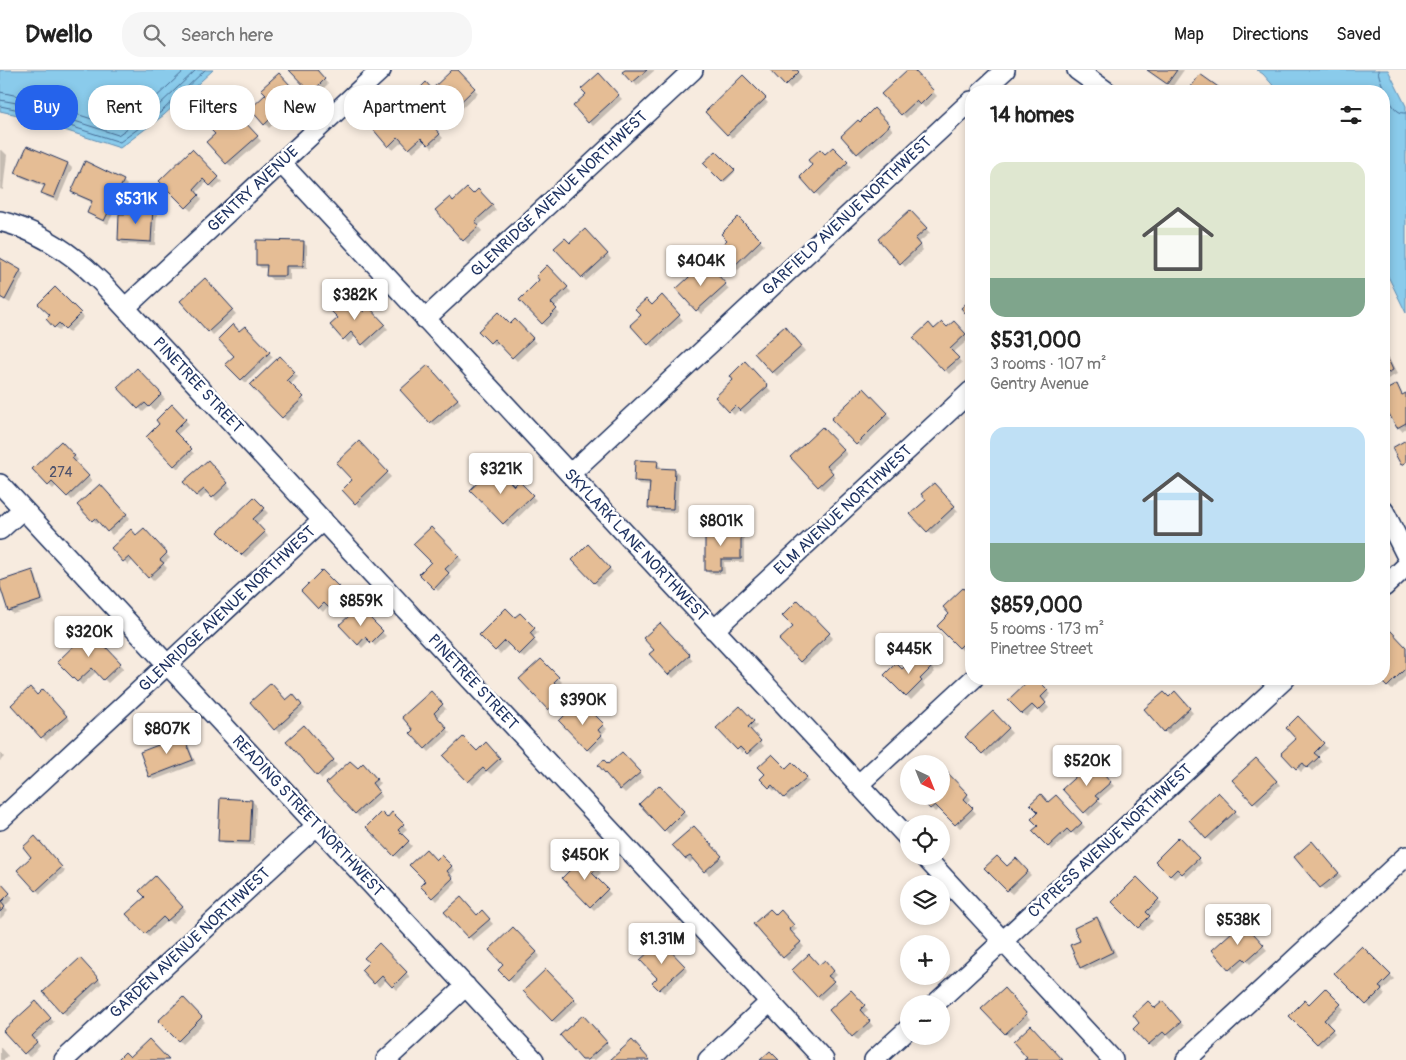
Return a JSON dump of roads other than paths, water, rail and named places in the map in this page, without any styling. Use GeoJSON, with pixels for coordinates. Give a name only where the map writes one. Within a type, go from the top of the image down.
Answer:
{"type":"FeatureCollection","features":[{"type":"Feature","properties":{"kind":"street","name":"GENTRY AVENUE"},"geometry":{"type":"LineString","coordinates":[[126,308],[381,70]]}},
{"type":"Feature","properties":{"kind":"street","name":"GLENRIDGE AVENUE NORTHWEST"},"geometry":{"type":"LineString","coordinates":[[425,319],[693,70]]}},
{"type":"Feature","properties":{"kind":"street"},"geometry":{"type":"LineString","coordinates":[[989,85],[1005,70]]}},
{"type":"Feature","properties":{"kind":"street"},"geometry":{"type":"LineString","coordinates":[[1077,70],[1098,85]]}},
{"type":"Feature","properties":{"kind":"street","name":"GARFIELD AVENUE NORTHWEST"},"geometry":{"type":"LineString","coordinates":[[570,474],[965,107]]}},
{"type":"Feature","properties":{"kind":"street","name":"SKYLARK LANE NORTHWEST"},"geometry":{"type":"LineString","coordinates":[[281,163],[900,829]]}},
{"type":"Feature","properties":{"kind":"street","name":"PINETREE STREET"},"geometry":{"type":"LineString","coordinates":[[0,221],[49,240],[86,266],[824,1060]]}},
{"type":"Feature","properties":{"kind":"street","name":"ELM AVENUE NORTHWEST"},"geometry":{"type":"LineString","coordinates":[[714,630],[965,397]]}},
{"type":"Feature","properties":{"kind":"street","name":"READING STREET NORTHWEST"},"geometry":{"type":"LineString","coordinates":[[0,484],[534,1060]]}},
{"type":"Feature","properties":{"kind":"street"},"geometry":{"type":"LineString","coordinates":[[0,530],[23,509]]}},
{"type":"Feature","properties":{"kind":"street","name":"GLENRIDGE AVENUE NORTHWEST"},"geometry":{"type":"LineString","coordinates":[[0,820],[323,520]]}},
{"type":"Feature","properties":{"kind":"street"},"geometry":{"type":"LineString","coordinates":[[1390,523],[1406,555]]}},
{"type":"Feature","properties":{"kind":"street"},"geometry":{"type":"LineString","coordinates":[[1390,581],[1406,566]]}},
{"type":"Feature","properties":{"kind":"street"},"geometry":{"type":"LineString","coordinates":[[858,785],[966,685]]}},
{"type":"Feature","properties":{"kind":"street","name":"CYPRESS AVENUE NORTHWEST"},"geometry":{"type":"LineString","coordinates":[[945,995],[1279,685]]}},
{"type":"Feature","properties":{"kind":"street","name":"GARDEN AVENUE NORTHWEST"},"geometry":{"type":"LineString","coordinates":[[64,1060],[316,825]]}},
{"type":"Feature","properties":{"kind":"street"},"geometry":{"type":"LineString","coordinates":[[1186,1060],[1406,856]]}},
{"type":"Feature","properties":{"kind":"street"},"geometry":{"type":"LineString","coordinates":[[932,865],[1113,1060]]}},
{"type":"Feature","properties":{"kind":"street"},"geometry":{"type":"LineString","coordinates":[[386,1060],[466,986]]}},
{"type":"Feature","properties":{"kind":"street"},"geometry":{"type":"LineString","coordinates":[[708,1060],[770,1002]]}},
{"type":"Feature","properties":{"kind":"street"},"geometry":{"type":"LineString","coordinates":[[874,1060],[900,1036]]}},
{"type":"Feature","properties":{"kind":"water"},"geometry":{"type":"Polygon","coordinates":[[[0,70],[213,70],[197,85],[170,85],[170,109],[160,118],[160,85],[88,85],[88,130],[144,130],[120,148],[64,130],[78,130],[78,85],[15,85],[15,114],[0,111],[0,70]]]}},
{"type":"Feature","properties":{"kind":"water"},"geometry":{"type":"Polygon","coordinates":[[[1257,70],[1388,70],[1406,106],[1406,313],[1390,280],[1390,85],[1273,85],[1257,70]]]}}]}
